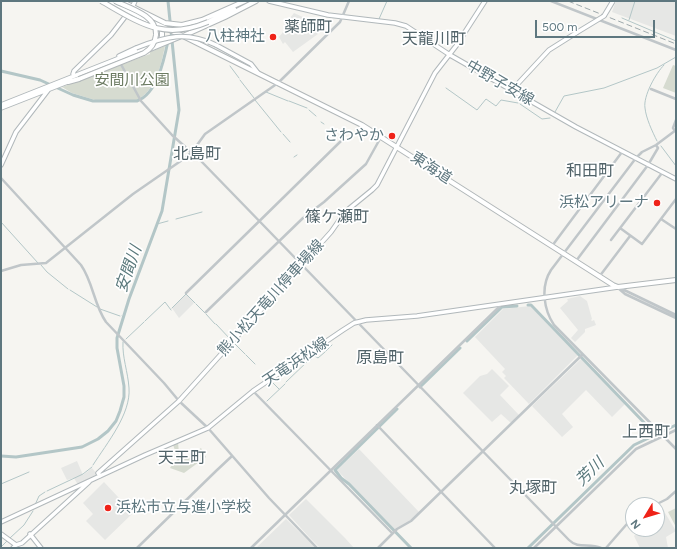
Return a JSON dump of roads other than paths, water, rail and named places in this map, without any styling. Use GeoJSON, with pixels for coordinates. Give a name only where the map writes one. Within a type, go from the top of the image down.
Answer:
{"type":"FeatureCollection","features":[{"type":"Feature","properties":{"kind":"highway"},"geometry":{"type":"LineString","coordinates":[[101,1],[132,19],[157,28],[175,30],[184,30],[208,22],[250,1]]}},
{"type":"Feature","properties":{"kind":"highway"},"geometry":{"type":"LineString","coordinates":[[106,1],[128,13],[165,26],[193,23],[216,15]]}},
{"type":"Feature","properties":{"kind":"highway"},"geometry":{"type":"LineString","coordinates":[[68,82],[144,53],[151,48],[154,43],[156,32],[149,18],[115,1]]}},
{"type":"Feature","properties":{"kind":"highway"},"geometry":{"type":"LineString","coordinates":[[121,1],[133,6],[165,26]]}},
{"type":"Feature","properties":{"kind":"highway"},"geometry":{"type":"LineString","coordinates":[[175,32],[245,1]]}},
{"type":"Feature","properties":{"kind":"highway"},"geometry":{"type":"LineString","coordinates":[[183,36],[256,1]]}},
{"type":"Feature","properties":{"kind":"highway"},"geometry":{"type":"LineString","coordinates":[[149,21],[160,27],[162,31],[162,37],[156,44]]}},
{"type":"Feature","properties":{"kind":"highway","name":"東海道"},"geometry":{"type":"LineString","coordinates":[[165,26],[382,136],[563,254],[599,277],[618,287]]}},
{"type":"Feature","properties":{"kind":"highway"},"geometry":{"type":"LineString","coordinates":[[191,40],[190,35],[195,31]]}},
{"type":"Feature","properties":{"kind":"highway"},"geometry":{"type":"LineString","coordinates":[[618,287],[676,280]]}},
{"type":"Feature","properties":{"kind":"main road"},"geometry":{"type":"LineString","coordinates":[[74,76],[73,72],[120,26],[135,1]]}},
{"type":"Feature","properties":{"kind":"main road","name":"中野子安線"},"geometry":{"type":"LineString","coordinates":[[269,1],[320,13],[406,26],[450,55],[622,152],[676,179]]}},
{"type":"Feature","properties":{"kind":"main road","name":"熊小松天竜川停車場線"},"geometry":{"type":"LineString","coordinates":[[100,476],[98,473],[179,401],[331,232],[345,212],[375,188],[435,73],[450,55],[485,1]]}},
{"type":"Feature","properties":{"kind":"main road"},"geometry":{"type":"LineString","coordinates":[[512,90],[549,50],[604,16],[613,1]]}},
{"type":"Feature","properties":{"kind":"main road"},"geometry":{"type":"LineString","coordinates":[[1,107],[74,76],[156,44],[165,42],[175,32]]}},
{"type":"Feature","properties":{"kind":"main road"},"geometry":{"type":"LineString","coordinates":[[118,59],[136,48],[158,39],[176,36],[199,38],[251,64],[258,73]]}},
{"type":"Feature","properties":{"kind":"main road"},"geometry":{"type":"LineString","coordinates":[[1,165],[16,132],[51,87],[68,82],[118,59],[183,36]]}},
{"type":"Feature","properties":{"kind":"main road","name":"天竜浜松線"},"geometry":{"type":"LineString","coordinates":[[1,522],[208,428],[253,391],[357,322],[374,319],[417,316],[618,287]]}},
{"type":"Feature","properties":{"kind":"main road"},"geometry":{"type":"LineString","coordinates":[[1,534],[15,546],[21,544],[30,534],[92,480]]}},
{"type":"Feature","properties":{"kind":"main road"},"geometry":{"type":"LineString","coordinates":[[30,534],[41,548]]}},
{"type":"Feature","properties":{"kind":"street"},"geometry":{"type":"LineString","coordinates":[[1,271],[21,264],[44,264],[133,194],[166,172],[192,152],[205,134],[278,82],[340,22],[349,1]]}},
{"type":"Feature","properties":{"kind":"street"},"geometry":{"type":"LineString","coordinates":[[551,1],[676,50]]}},
{"type":"Feature","properties":{"kind":"street"},"geometry":{"type":"LineString","coordinates":[[118,59],[140,100],[172,135],[192,152],[551,522],[574,544],[601,548]]}},
{"type":"Feature","properties":{"kind":"street"},"geometry":{"type":"LineString","coordinates":[[651,89],[676,99]]}},
{"type":"Feature","properties":{"kind":"street"},"geometry":{"type":"LineString","coordinates":[[676,120],[672,128],[675,131],[656,145],[642,152],[636,158],[563,254],[548,275],[545,285],[546,309],[553,324],[581,356],[676,449]]}},
{"type":"Feature","properties":{"kind":"street"},"geometry":{"type":"LineString","coordinates":[[206,312],[303,218],[324,202],[366,164],[382,136]]}},
{"type":"Feature","properties":{"kind":"street"},"geometry":{"type":"LineString","coordinates":[[186,293],[342,140]]}},
{"type":"Feature","properties":{"kind":"street"},"geometry":{"type":"LineString","coordinates":[[576,262],[648,165],[658,148],[656,145]]}},
{"type":"Feature","properties":{"kind":"street"},"geometry":{"type":"LineString","coordinates":[[551,246],[622,152]]}},
{"type":"Feature","properties":{"kind":"street"},"geometry":{"type":"LineString","coordinates":[[611,240],[662,172]]}},
{"type":"Feature","properties":{"kind":"street"},"geometry":{"type":"LineString","coordinates":[[1,178],[84,268],[102,316],[179,401],[208,428],[285,515],[317,548]]}},
{"type":"Feature","properties":{"kind":"street"},"geometry":{"type":"LineString","coordinates":[[620,228],[642,244],[676,199]]}},
{"type":"Feature","properties":{"kind":"street"},"geometry":{"type":"LineString","coordinates":[[661,219],[676,229]]}},
{"type":"Feature","properties":{"kind":"street"},"geometry":{"type":"LineString","coordinates":[[599,277],[630,236]]}},
{"type":"Feature","properties":{"kind":"street"},"geometry":{"type":"LineString","coordinates":[[618,287],[676,316]]}},
{"type":"Feature","properties":{"kind":"street"},"geometry":{"type":"LineString","coordinates":[[251,548],[420,386],[499,307],[500,304]]}},
{"type":"Feature","properties":{"kind":"street"},"geometry":{"type":"LineString","coordinates":[[378,548],[392,533],[411,521],[581,356]]}},
{"type":"Feature","properties":{"kind":"street"},"geometry":{"type":"LineString","coordinates":[[253,391],[392,533]]}},
{"type":"Feature","properties":{"kind":"street"},"geometry":{"type":"LineString","coordinates":[[378,427],[495,548]]}},
{"type":"Feature","properties":{"kind":"street"},"geometry":{"type":"LineString","coordinates":[[534,548],[636,449],[676,430]]}},
{"type":"Feature","properties":{"kind":"street"},"geometry":{"type":"LineString","coordinates":[[137,548],[232,456]]}},
{"type":"Feature","properties":{"kind":"street"},"geometry":{"type":"LineString","coordinates":[[665,500],[676,491]]}},
{"type":"Feature","properties":{"kind":"street"},"geometry":{"type":"LineString","coordinates":[[606,548],[625,526]]}},
{"type":"Feature","properties":{"kind":"waterway","name":"安間川"},"geometry":{"type":"LineString","coordinates":[[1,456],[16,457],[82,447],[98,439],[108,431],[116,421],[120,411],[124,397],[124,386],[117,348],[117,338],[129,299],[162,211],[179,110],[168,1]]}},
{"type":"Feature","properties":{"kind":"waterway"},"geometry":{"type":"LineString","coordinates":[[379,19],[387,1]]}},
{"type":"Feature","properties":{"kind":"waterway"},"geometry":{"type":"LineString","coordinates":[[629,20],[635,1]]}},
{"type":"Feature","properties":{"kind":"waterway"},"geometry":{"type":"LineString","coordinates":[[622,18],[676,41]]}},
{"type":"Feature","properties":{"kind":"waterway"},"geometry":{"type":"LineString","coordinates":[[1,71],[40,80],[73,95],[93,101],[137,101],[144,97],[155,84],[162,66],[168,41]]}},
{"type":"Feature","properties":{"kind":"waterway"},"geometry":{"type":"LineString","coordinates":[[555,112],[564,96],[604,88],[657,68],[676,57]]}},
{"type":"Feature","properties":{"kind":"waterway"},"geometry":{"type":"LineString","coordinates":[[657,141],[648,120],[645,103],[648,91],[657,73],[664,65]]}},
{"type":"Feature","properties":{"kind":"waterway"},"geometry":{"type":"LineString","coordinates":[[230,66],[239,78]]}},
{"type":"Feature","properties":{"kind":"waterway"},"geometry":{"type":"LineString","coordinates":[[240,80],[254,98]]}},
{"type":"Feature","properties":{"kind":"waterway"},"geometry":{"type":"LineString","coordinates":[[446,88],[477,110],[486,99],[496,106],[501,100],[518,103]]}},
{"type":"Feature","properties":{"kind":"waterway"},"geometry":{"type":"LineString","coordinates":[[266,92],[288,101]]}},
{"type":"Feature","properties":{"kind":"waterway"},"geometry":{"type":"LineString","coordinates":[[255,100],[281,132]]}},
{"type":"Feature","properties":{"kind":"waterway"},"geometry":{"type":"LineString","coordinates":[[289,101],[307,108]]}},
{"type":"Feature","properties":{"kind":"waterway"},"geometry":{"type":"LineString","coordinates":[[520,104],[542,119],[550,118]]}},
{"type":"Feature","properties":{"kind":"waterway"},"geometry":{"type":"LineString","coordinates":[[309,110],[316,116]]}},
{"type":"Feature","properties":{"kind":"waterway"},"geometry":{"type":"LineString","coordinates":[[283,134],[290,142]]}},
{"type":"Feature","properties":{"kind":"waterway"},"geometry":{"type":"LineString","coordinates":[[661,146],[676,166]]}},
{"type":"Feature","properties":{"kind":"waterway"},"geometry":{"type":"LineString","coordinates":[[176,219],[202,212]]}},
{"type":"Feature","properties":{"kind":"waterway"},"geometry":{"type":"LineString","coordinates":[[157,224],[168,221]]}},
{"type":"Feature","properties":{"kind":"waterway"},"geometry":{"type":"LineString","coordinates":[[1,222],[38,263]]}},
{"type":"Feature","properties":{"kind":"waterway"},"geometry":{"type":"LineString","coordinates":[[41,265],[47,272],[68,289]]}},
{"type":"Feature","properties":{"kind":"waterway"},"geometry":{"type":"LineString","coordinates":[[70,290],[97,307]]}},
{"type":"Feature","properties":{"kind":"waterway"},"geometry":{"type":"LineString","coordinates":[[172,308],[186,294],[195,303]]}},
{"type":"Feature","properties":{"kind":"waterway"},"geometry":{"type":"LineString","coordinates":[[145,321],[165,302],[171,310]]}},
{"type":"Feature","properties":{"kind":"waterway"},"geometry":{"type":"LineString","coordinates":[[196,304],[205,313]]}},
{"type":"Feature","properties":{"kind":"waterway"},"geometry":{"type":"LineString","coordinates":[[528,305],[531,305],[656,435]]}},
{"type":"Feature","properties":{"kind":"waterway"},"geometry":{"type":"LineString","coordinates":[[467,341],[502,307],[517,306]]}},
{"type":"Feature","properties":{"kind":"waterway"},"geometry":{"type":"LineString","coordinates":[[100,309],[120,316]]}},
{"type":"Feature","properties":{"kind":"waterway"},"geometry":{"type":"LineString","coordinates":[[206,314],[215,324]]}},
{"type":"Feature","properties":{"kind":"waterway"},"geometry":{"type":"LineString","coordinates":[[126,339],[144,322]]}},
{"type":"Feature","properties":{"kind":"waterway"},"geometry":{"type":"LineString","coordinates":[[216,324],[231,340]]}},
{"type":"Feature","properties":{"kind":"waterway"},"geometry":{"type":"LineString","coordinates":[[93,465],[117,428],[129,398],[128,376],[123,353],[123,342]]}},
{"type":"Feature","properties":{"kind":"waterway"},"geometry":{"type":"LineString","coordinates":[[234,343],[245,354]]}},
{"type":"Feature","properties":{"kind":"waterway"},"geometry":{"type":"LineString","coordinates":[[326,351],[332,345]]}},
{"type":"Feature","properties":{"kind":"waterway"},"geometry":{"type":"LineString","coordinates":[[420,387],[460,348]]}},
{"type":"Feature","properties":{"kind":"waterway"},"geometry":{"type":"LineString","coordinates":[[311,360],[315,356],[318,358],[325,352]]}},
{"type":"Feature","properties":{"kind":"waterway"},"geometry":{"type":"LineString","coordinates":[[246,355],[255,364]]}},
{"type":"Feature","properties":{"kind":"waterway"},"geometry":{"type":"LineString","coordinates":[[286,382],[309,360]]}},
{"type":"Feature","properties":{"kind":"waterway"},"geometry":{"type":"LineString","coordinates":[[271,381],[279,389]]}},
{"type":"Feature","properties":{"kind":"waterway"},"geometry":{"type":"LineString","coordinates":[[267,401],[285,384]]}},
{"type":"Feature","properties":{"kind":"waterway"},"geometry":{"type":"LineString","coordinates":[[397,409],[335,470],[341,478],[349,484],[411,548]]}},
{"type":"Feature","properties":{"kind":"waterway","name":"芳川"},"geometry":{"type":"LineString","coordinates":[[528,548],[634,445],[676,425]]}},
{"type":"Feature","properties":{"kind":"waterway"},"geometry":{"type":"LineString","coordinates":[[47,491],[83,474],[92,467]]}},
{"type":"Feature","properties":{"kind":"waterway"},"geometry":{"type":"LineString","coordinates":[[1,484],[29,472]]}},
{"type":"Feature","properties":{"kind":"waterway"},"geometry":{"type":"LineString","coordinates":[[35,505],[39,496],[45,492]]}},
{"type":"Feature","properties":{"kind":"waterway"},"geometry":{"type":"LineString","coordinates":[[10,538],[24,525],[33,511]]}},
{"type":"Feature","properties":{"kind":"waterway"},"geometry":{"type":"LineString","coordinates":[[1,547],[7,541]]}},
{"type":"Feature","properties":{"kind":"railway"},"geometry":{"type":"LineString","coordinates":[[568,1],[676,44]]}},
{"type":"Feature","properties":{"kind":"place","name":"八柱神社"},"geometry":{"type":"Point","coordinates":[273,37]}},
{"type":"Feature","properties":{"kind":"place","name":"さわやか"},"geometry":{"type":"Point","coordinates":[392,136]}},
{"type":"Feature","properties":{"kind":"place","name":"浜松アリーナ"},"geometry":{"type":"Point","coordinates":[657,203]}},
{"type":"Feature","properties":{"kind":"place","name":"浜松市立与進小学校"},"geometry":{"type":"Point","coordinates":[108,508]}},
{"type":"Feature","properties":{"kind":"district","name":"薬師町"},"geometry":{"type":"Point","coordinates":[308,27]}},
{"type":"Feature","properties":{"kind":"district","name":"天龍川町"},"geometry":{"type":"Point","coordinates":[434,39]}},
{"type":"Feature","properties":{"kind":"district","name":"北島町"},"geometry":{"type":"Point","coordinates":[197,154]}},
{"type":"Feature","properties":{"kind":"district","name":"和田町"},"geometry":{"type":"Point","coordinates":[590,171]}},
{"type":"Feature","properties":{"kind":"district","name":"篠ケ瀬町"},"geometry":{"type":"Point","coordinates":[337,217]}},
{"type":"Feature","properties":{"kind":"district","name":"原島町"},"geometry":{"type":"Point","coordinates":[380,358]}},
{"type":"Feature","properties":{"kind":"district","name":"上西町"},"geometry":{"type":"Point","coordinates":[646,432]}},
{"type":"Feature","properties":{"kind":"district","name":"天王町"},"geometry":{"type":"Point","coordinates":[182,458]}},
{"type":"Feature","properties":{"kind":"district","name":"丸塚町"},"geometry":{"type":"Point","coordinates":[533,488]}},
{"type":"Feature","properties":{"kind":"park label","name":"安間川公園"},"geometry":{"type":"Point","coordinates":[132,81]}}]}
